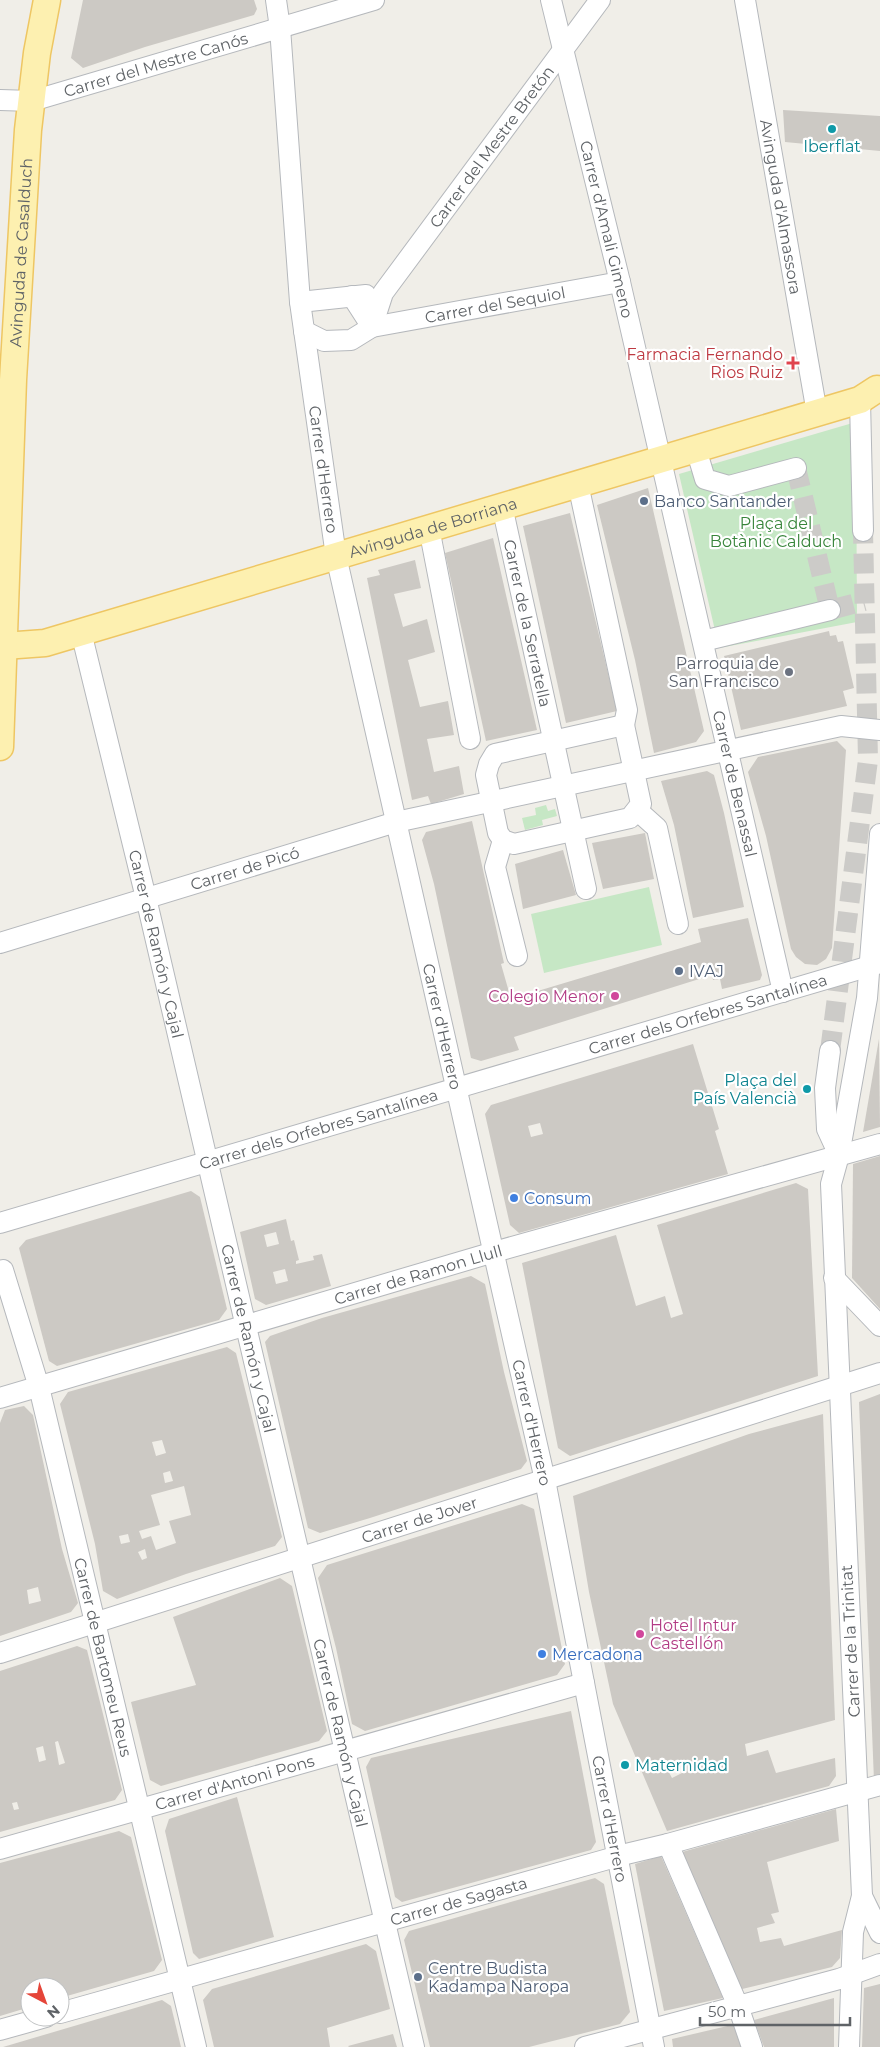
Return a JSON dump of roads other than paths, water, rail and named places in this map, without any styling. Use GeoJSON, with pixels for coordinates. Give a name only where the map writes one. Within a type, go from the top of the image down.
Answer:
{"type":"FeatureCollection","features":[{"type":"Feature","properties":{"kind":"main road","name":"Avinguda de Casalduch"},"geometry":{"type":"LineString","coordinates":[[0,747],[7,369],[28,130],[37,53],[48,0]]}},
{"type":"Feature","properties":{"kind":"main road","name":"Avinguda de Borriana"},"geometry":{"type":"LineString","coordinates":[[2,646],[45,642],[81,632],[817,413],[875,394]]}},
{"type":"Feature","properties":{"kind":"street","name":"Carrer d'Herrero"},"geometry":{"type":"LineString","coordinates":[[276,0],[280,28],[300,302],[336,556],[545,1480],[652,2038]]}},
{"type":"Feature","properties":{"kind":"street","name":"Carrer del Mestre Canós"},"geometry":{"type":"LineString","coordinates":[[0,100],[32,101],[374,0]]}},
{"type":"Feature","properties":{"kind":"street","name":"Carrer d'Amali Gimeno"},"geometry":{"type":"LineString","coordinates":[[551,0],[620,282],[659,460]]}},
{"type":"Feature","properties":{"kind":"street","name":"Carrer del Mestre Bretón"},"geometry":{"type":"LineString","coordinates":[[372,327],[383,293],[600,0]]}},
{"type":"Feature","properties":{"kind":"street","name":"Avinguda d'Almassora"},"geometry":{"type":"LineString","coordinates":[[745,0],[817,413]]}},
{"type":"Feature","properties":{"kind":"street","name":"Carrer del Sequiol"},"geometry":{"type":"LineString","coordinates":[[372,327],[620,282]]}},
{"type":"Feature","properties":{"kind":"street"},"geometry":{"type":"LineString","coordinates":[[300,302],[383,293]]}},
{"type":"Feature","properties":{"kind":"street"},"geometry":{"type":"LineString","coordinates":[[304,331],[324,340],[351,340],[372,327],[352,296]]}},
{"type":"Feature","properties":{"kind":"street"},"geometry":{"type":"LineString","coordinates":[[863,531],[875,394]]}},
{"type":"Feature","properties":{"kind":"street"},"geometry":{"type":"LineString","coordinates":[[696,449],[706,479],[729,486],[796,468]]}},
{"type":"Feature","properties":{"kind":"street","name":"Carrer de Benassal"},"geometry":{"type":"LineString","coordinates":[[659,460],[703,641],[783,992]]}},
{"type":"Feature","properties":{"kind":"street"},"geometry":{"type":"LineString","coordinates":[[578,484],[627,710],[624,725],[641,804],[638,811],[630,818],[514,844],[503,840],[498,833],[486,775],[489,764],[495,754],[624,725]]}},
{"type":"Feature","properties":{"kind":"street","name":"Carrer de la Serratella"},"geometry":{"type":"LineString","coordinates":[[502,506],[586,889]]}},
{"type":"Feature","properties":{"kind":"street"},"geometry":{"type":"LineString","coordinates":[[429,528],[470,739]]}},
{"type":"Feature","properties":{"kind":"street"},"geometry":{"type":"LineString","coordinates":[[703,641],[830,610]]}},
{"type":"Feature","properties":{"kind":"street","name":"Carrer de Ramón y Cajal"},"geometry":{"type":"LineString","coordinates":[[81,632],[146,898],[414,2047]]}},
{"type":"Feature","properties":{"kind":"street","name":"Carrer de Picó"},"geometry":{"type":"LineString","coordinates":[[0,943],[396,822],[841,726],[880,730]]}},
{"type":"Feature","properties":{"kind":"street"},"geometry":{"type":"LineString","coordinates":[[638,811],[657,828],[678,924]]}},
{"type":"Feature","properties":{"kind":"street"},"geometry":{"type":"LineString","coordinates":[[839,1155],[874,965],[880,834]]}},
{"type":"Feature","properties":{"kind":"street"},"geometry":{"type":"LineString","coordinates":[[503,840],[495,867],[517,956]]}},
{"type":"Feature","properties":{"kind":"street","name":"Carrer dels Orfebres Santalínea"},"geometry":{"type":"LineString","coordinates":[[0,1223],[874,965]]}},
{"type":"Feature","properties":{"kind":"street"},"geometry":{"type":"LineString","coordinates":[[830,1051],[825,1088],[828,1129],[839,1155]]}},
{"type":"Feature","properties":{"kind":"street","name":"Carrer de Ramon Llull"},"geometry":{"type":"LineString","coordinates":[[0,1398],[494,1252],[880,1144]]}},
{"type":"Feature","properties":{"kind":"street","name":"Carrer de la Trinitat"},"geometry":{"type":"LineString","coordinates":[[839,1155],[831,1184],[838,1387],[862,1896],[853,1932],[849,2047]]}},
{"type":"Feature","properties":{"kind":"street","name":"Carrer de Bartomeu Reus"},"geometry":{"type":"LineString","coordinates":[[3,1270],[39,1387],[196,2047]]}},
{"type":"Feature","properties":{"kind":"street"},"geometry":{"type":"LineString","coordinates":[[834,1278],[880,1326]]}},
{"type":"Feature","properties":{"kind":"street"},"geometry":{"type":"LineString","coordinates":[[838,1387],[880,1373]]}},
{"type":"Feature","properties":{"kind":"street","name":"Carrer de Jover"},"geometry":{"type":"LineString","coordinates":[[0,1653],[838,1387]]}},
{"type":"Feature","properties":{"kind":"street","name":"Carrer d'Antoni Pons"},"geometry":{"type":"LineString","coordinates":[[0,1848],[584,1683]]}},
{"type":"Feature","properties":{"kind":"street","name":"Carrer de Sagasta"},"geometry":{"type":"LineString","coordinates":[[70,2010],[880,1785]]}},
{"type":"Feature","properties":{"kind":"street"},"geometry":{"type":"LineString","coordinates":[[668,1844],[738,2006],[752,2047]]}},
{"type":"Feature","properties":{"kind":"street","name":"Carrer de la Trinitat"},"geometry":{"type":"LineString","coordinates":[[862,1896],[880,1933]]}},
{"type":"Feature","properties":{"kind":"street"},"geometry":{"type":"LineString","coordinates":[[585,2047],[652,2038],[738,2006],[852,1976],[880,1964]]}},
{"type":"Feature","properties":{"kind":"street"},"geometry":{"type":"LineString","coordinates":[[0,2030],[20,2024]]}},
{"type":"Feature","properties":{"kind":"tunnel"},"geometry":{"type":"LineString","coordinates":[[796,468],[830,610],[864,601]]}},
{"type":"Feature","properties":{"kind":"tunnel"},"geometry":{"type":"LineString","coordinates":[[830,1051],[868,760],[863,531]]}},
{"type":"Feature","properties":{"kind":"place","name":"Iberflat"},"geometry":{"type":"Point","coordinates":[832,129]}},
{"type":"Feature","properties":{"kind":"place","name":"Farmacia Fernando Rios Ruiz"},"geometry":{"type":"Point","coordinates":[793,363]}},
{"type":"Feature","properties":{"kind":"place","name":"Banco Santander"},"geometry":{"type":"Point","coordinates":[644,501]}},
{"type":"Feature","properties":{"kind":"place","name":"Parroquia de San Francisco"},"geometry":{"type":"Point","coordinates":[789,672]}},
{"type":"Feature","properties":{"kind":"place","name":"IVAJ"},"geometry":{"type":"Point","coordinates":[679,971]}},
{"type":"Feature","properties":{"kind":"place","name":"Colegio Menor"},"geometry":{"type":"Point","coordinates":[615,996]}},
{"type":"Feature","properties":{"kind":"place","name":"Plaça del País Valencià"},"geometry":{"type":"Point","coordinates":[807,1089]}},
{"type":"Feature","properties":{"kind":"place","name":"Consum"},"geometry":{"type":"Point","coordinates":[514,1198]}},
{"type":"Feature","properties":{"kind":"place","name":"Hotel Intur Castellón"},"geometry":{"type":"Point","coordinates":[640,1634]}},
{"type":"Feature","properties":{"kind":"place","name":"Mercadona"},"geometry":{"type":"Point","coordinates":[542,1654]}},
{"type":"Feature","properties":{"kind":"place","name":"Maternidad"},"geometry":{"type":"Point","coordinates":[625,1765]}},
{"type":"Feature","properties":{"kind":"place","name":"Centre Budista Kadampa Naropa"},"geometry":{"type":"Point","coordinates":[418,1977]}},
{"type":"Feature","properties":{"kind":"park label","name":"Plaça del Botànic Calduch"},"geometry":{"type":"Point","coordinates":[776,532]}}]}
